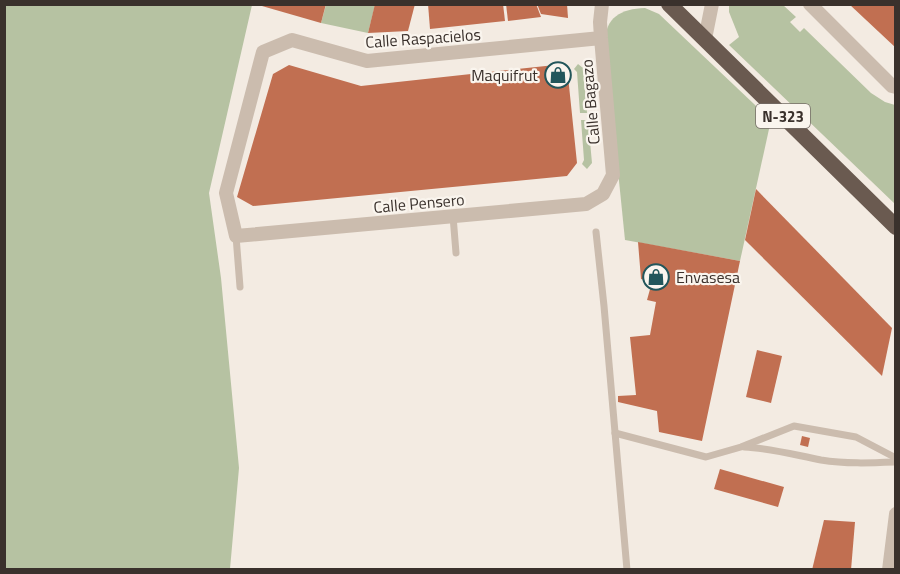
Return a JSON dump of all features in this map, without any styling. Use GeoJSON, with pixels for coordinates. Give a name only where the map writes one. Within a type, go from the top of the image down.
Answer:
{"type":"FeatureCollection","features":[{"type":"Feature","properties":{"kind":"highway","name":"N-323"},"geometry":{"type":"LineString","coordinates":[[669,4],[896,227]]}},
{"type":"Feature","properties":{"kind":"street","name":"Calle Bagazo"},"geometry":{"type":"LineString","coordinates":[[602,4],[601,38],[613,175],[603,194]]}},
{"type":"Feature","properties":{"kind":"street"},"geometry":{"type":"LineString","coordinates":[[705,39],[712,4]]}},
{"type":"Feature","properties":{"kind":"street"},"geometry":{"type":"LineString","coordinates":[[810,4],[891,86],[896,87]]}},
{"type":"Feature","properties":{"kind":"street","name":"Calle Raspacielos"},"geometry":{"type":"LineString","coordinates":[[236,236],[226,193],[263,52],[292,40],[367,61],[601,38]]}},
{"type":"Feature","properties":{"kind":"street","name":"Calle Pensero"},"geometry":{"type":"LineString","coordinates":[[236,236],[586,204],[603,194]]}},
{"type":"Feature","properties":{"kind":"street"},"geometry":{"type":"LineString","coordinates":[[889,570],[896,514]]}},
{"type":"Feature","properties":{"kind":"lane"},"geometry":{"type":"LineString","coordinates":[[453,216],[456,253]]}},
{"type":"Feature","properties":{"kind":"lane"},"geometry":{"type":"LineString","coordinates":[[596,232],[627,570]]}},
{"type":"Feature","properties":{"kind":"lane"},"geometry":{"type":"LineString","coordinates":[[236,236],[240,287]]}},
{"type":"Feature","properties":{"kind":"lane"},"geometry":{"type":"LineString","coordinates":[[615,432],[706,457],[741,447],[794,426],[856,437],[896,458]]}},
{"type":"Feature","properties":{"kind":"lane"},"geometry":{"type":"LineString","coordinates":[[741,447],[763,448],[855,464],[896,462]]}},
{"type":"Feature","properties":{"kind":"green space"},"geometry":{"type":"Polygon","coordinates":[[[4,5],[252,5],[209,193],[221,278],[239,468],[230,569],[5,569],[4,5]]]}},
{"type":"Feature","properties":{"kind":"green space"},"geometry":{"type":"Polygon","coordinates":[[[326,5],[375,5],[368,33],[321,23],[326,5]]]}},
{"type":"Feature","properties":{"kind":"green space"},"geometry":{"type":"Polygon","coordinates":[[[729,5],[783,5],[796,17],[790,22],[800,32],[804,28],[871,93],[895,105],[895,204],[729,45],[739,37],[729,12],[729,5]]]}},
{"type":"Feature","properties":{"kind":"green space"},"geometry":{"type":"Polygon","coordinates":[[[645,8],[659,14],[771,120],[740,261],[625,240],[605,43],[608,27],[616,16],[629,10],[645,8]]]}},
{"type":"Feature","properties":{"kind":"green space"},"geometry":{"type":"Polygon","coordinates":[[[578,64],[583,68],[587,113],[580,113],[577,72],[574,69],[578,64]]]}},
{"type":"Feature","properties":{"kind":"green space"},"geometry":{"type":"Polygon","coordinates":[[[581,120],[588,120],[592,163],[587,169],[582,164],[584,160],[581,120]]]}},
{"type":"Feature","properties":{"kind":"building"},"geometry":{"type":"Polygon","coordinates":[[[255,4],[326,4],[321,23],[255,4]]]}},
{"type":"Feature","properties":{"kind":"building"},"geometry":{"type":"Polygon","coordinates":[[[375,4],[415,4],[408,31],[368,33],[375,4]]]}},
{"type":"Feature","properties":{"kind":"building"},"geometry":{"type":"Polygon","coordinates":[[[428,4],[503,4],[505,21],[430,29],[428,4]]]}},
{"type":"Feature","properties":{"kind":"building"},"geometry":{"type":"Polygon","coordinates":[[[506,4],[536,4],[541,17],[508,21],[506,4]]]}},
{"type":"Feature","properties":{"kind":"building"},"geometry":{"type":"Polygon","coordinates":[[[537,4],[567,4],[568,18],[541,14],[537,4]]]}},
{"type":"Feature","properties":{"kind":"building"},"geometry":{"type":"Polygon","coordinates":[[[849,4],[896,4],[896,48],[849,4]]]}},
{"type":"Feature","properties":{"kind":"building"},"geometry":{"type":"Polygon","coordinates":[[[289,65],[361,86],[555,65],[568,76],[577,163],[567,176],[253,206],[237,197],[273,74],[289,65]]]}},
{"type":"Feature","properties":{"kind":"building"},"geometry":{"type":"Polygon","coordinates":[[[756,189],[892,328],[882,376],[745,240],[756,189]]]}},
{"type":"Feature","properties":{"kind":"building"},"geometry":{"type":"Polygon","coordinates":[[[638,242],[740,261],[702,441],[659,432],[657,411],[618,402],[618,396],[636,395],[630,337],[650,335],[656,302],[647,300],[652,282],[641,279],[638,242]]]}},
{"type":"Feature","properties":{"kind":"building"},"geometry":{"type":"Polygon","coordinates":[[[757,350],[782,356],[771,403],[746,397],[757,350]]]}},
{"type":"Feature","properties":{"kind":"building"},"geometry":{"type":"Polygon","coordinates":[[[802,436],[810,438],[808,447],[800,445],[802,436]]]}},
{"type":"Feature","properties":{"kind":"building"},"geometry":{"type":"Polygon","coordinates":[[[720,469],[784,487],[778,507],[714,489],[720,469]]]}},
{"type":"Feature","properties":{"kind":"building"},"geometry":{"type":"Polygon","coordinates":[[[824,520],[855,522],[851,570],[812,570],[824,520]]]}},
{"type":"Feature","properties":{"kind":"place","name":"Maquifrut"},"geometry":{"type":"Point","coordinates":[558,75]}},
{"type":"Feature","properties":{"kind":"place","name":"Envasesa"},"geometry":{"type":"Point","coordinates":[656,277]}}]}
